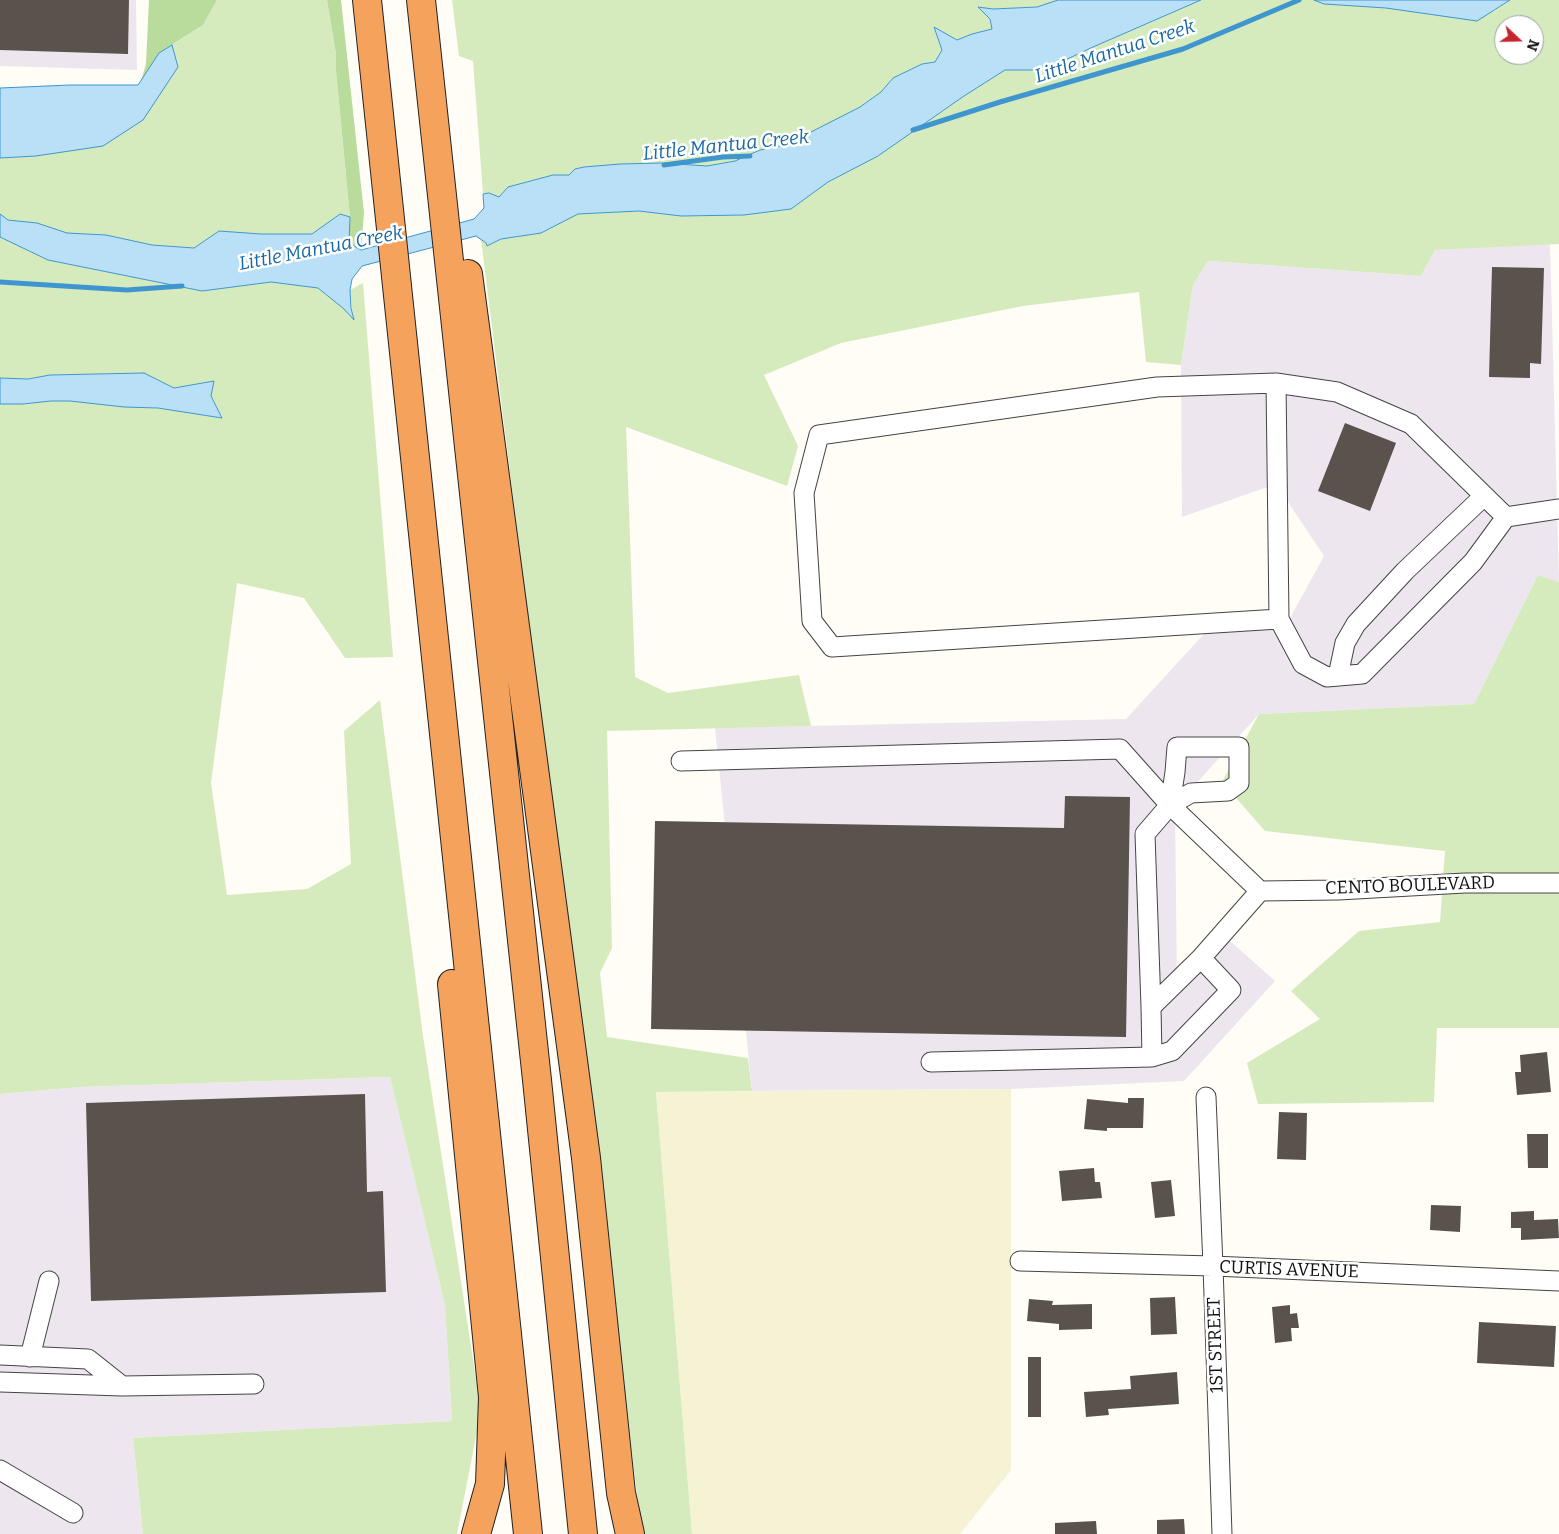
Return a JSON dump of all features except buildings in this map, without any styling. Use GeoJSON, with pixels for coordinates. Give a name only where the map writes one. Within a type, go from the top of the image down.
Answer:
{"type":"FeatureCollection","features":[{"type":"Feature","properties":{"kind":"highway"},"geometry":{"type":"LineString","coordinates":[[367,0],[454,813],[528,1534]]}},
{"type":"Feature","properties":{"kind":"highway"},"geometry":{"type":"LineString","coordinates":[[421,0],[437,139],[461,284],[582,1128],[621,1493],[630,1534]]}},
{"type":"Feature","properties":{"kind":"highway"},"geometry":{"type":"LineString","coordinates":[[461,284],[544,1158],[583,1534]]}},
{"type":"Feature","properties":{"kind":"highway"},"geometry":{"type":"LineString","coordinates":[[454,813],[445,911],[493,1397],[490,1484],[476,1534]]}},
{"type":"Feature","properties":{"kind":"highway"},"geometry":{"type":"LineString","coordinates":[[544,1158],[566,1204],[601,1534]]}},
{"type":"Feature","properties":{"kind":"street"},"geometry":{"type":"LineString","coordinates":[[1276,383],[1279,619],[1303,664],[1328,677],[1362,674],[1473,562],[1506,517],[1559,509]]}},
{"type":"Feature","properties":{"kind":"street"},"geometry":{"type":"LineString","coordinates":[[1279,619],[832,647],[812,621],[804,493],[819,436],[1158,387],[1276,383],[1337,392],[1411,424],[1506,517]]}},
{"type":"Feature","properties":{"kind":"street"},"geometry":{"type":"LineString","coordinates":[[1338,676],[1345,644],[1356,624],[1406,571],[1484,496]]}},
{"type":"Feature","properties":{"kind":"street"},"geometry":{"type":"LineString","coordinates":[[681,760],[1120,749],[1170,805],[1260,891],[1201,958],[1151,1007]]}},
{"type":"Feature","properties":{"kind":"street"},"geometry":{"type":"LineString","coordinates":[[1152,1057],[1145,834],[1170,805]]}},
{"type":"Feature","properties":{"kind":"street","name":"CENTO BOULEVARD"},"geometry":{"type":"LineString","coordinates":[[1260,891],[1338,890],[1451,884],[1559,883]]}},
{"type":"Feature","properties":{"kind":"street"},"geometry":{"type":"LineString","coordinates":[[931,1062],[1152,1057],[1172,1051],[1231,990],[1201,958]]}},
{"type":"Feature","properties":{"kind":"street","name":"1ST STREET"},"geometry":{"type":"LineString","coordinates":[[1206,1097],[1214,1266],[1222,1534]]}},
{"type":"Feature","properties":{"kind":"street","name":"CURTIS AVENUE"},"geometry":{"type":"LineString","coordinates":[[1020,1261],[1214,1266],[1559,1282]]}},
{"type":"Feature","properties":{"kind":"street"},"geometry":{"type":"LineString","coordinates":[[30,1356],[49,1281]]}},
{"type":"Feature","properties":{"kind":"street"},"geometry":{"type":"LineString","coordinates":[[0,1355],[88,1360],[122,1386]]}},
{"type":"Feature","properties":{"kind":"street"},"geometry":{"type":"LineString","coordinates":[[0,1382],[122,1386],[254,1384]]}},
{"type":"Feature","properties":{"kind":"street"},"geometry":{"type":"LineString","coordinates":[[0,1470],[73,1513]]}},
{"type":"Feature","properties":{"kind":"shaded area"},"geometry":{"type":"Polygon","coordinates":[[[0,0],[136,0],[137,70],[0,66],[0,0]]]}},
{"type":"Feature","properties":{"kind":"shaded area"},"geometry":{"type":"Polygon","coordinates":[[[1550,243],[1559,582],[1538,575],[1474,704],[1259,714],[1175,807],[1177,989],[1228,939],[1275,981],[1184,1081],[1011,1089],[752,1091],[715,728],[1126,719],[1204,634],[1284,629],[1324,556],[1276,484],[1182,517],[1181,365],[1193,285],[1208,261],[1421,276],[1435,250],[1550,243]]]}},
{"type":"Feature","properties":{"kind":"shaded area"},"geometry":{"type":"Polygon","coordinates":[[[390,1077],[445,1305],[452,1421],[133,1438],[143,1534],[0,1534],[0,1094],[80,1087],[390,1077]]]}},
{"type":"Feature","properties":{"kind":"shaded area"},"geometry":{"type":"Polygon","coordinates":[[[1011,1089],[1011,1470],[960,1534],[692,1534],[656,1092],[1011,1089]]]}},
{"type":"Feature","properties":{"kind":"green space"},"geometry":{"type":"Polygon","coordinates":[[[149,0],[217,0],[203,25],[159,53],[141,81],[146,64],[149,0]]]}},
{"type":"Feature","properties":{"kind":"green space"},"geometry":{"type":"Polygon","coordinates":[[[217,0],[327,0],[336,54],[350,217],[340,214],[312,234],[261,234],[219,231],[194,248],[152,245],[106,235],[67,233],[37,223],[8,220],[0,214],[0,158],[36,156],[178,67],[172,45],[203,25],[217,0]]]}},
{"type":"Feature","properties":{"kind":"green space"},"geometry":{"type":"Polygon","coordinates":[[[327,0],[341,0],[364,213],[361,250],[349,243],[350,217],[336,54],[327,0]]]}},
{"type":"Feature","properties":{"kind":"green space"},"geometry":{"type":"Polygon","coordinates":[[[452,0],[1058,0],[1037,7],[993,9],[979,7],[990,19],[992,29],[957,40],[934,28],[942,50],[935,62],[922,64],[893,78],[881,92],[860,107],[811,132],[794,143],[760,150],[735,161],[707,166],[662,163],[584,167],[576,169],[569,175],[553,175],[508,187],[499,197],[489,193],[483,194],[473,61],[459,56],[452,0]]]}},
{"type":"Feature","properties":{"kind":"green space"},"geometry":{"type":"Polygon","coordinates":[[[1202,0],[1314,0],[1324,4],[1386,8],[1494,11],[1510,0],[1559,0],[1559,244],[1435,250],[1421,276],[1208,261],[1193,285],[1181,365],[1146,362],[1139,292],[1023,306],[841,343],[764,375],[798,446],[787,486],[626,427],[635,677],[668,693],[799,675],[811,726],[607,731],[612,948],[600,973],[607,1037],[748,1058],[752,1091],[656,1092],[692,1534],[642,1534],[481,239],[488,246],[501,239],[541,233],[578,214],[639,211],[681,216],[744,215],[791,209],[828,182],[878,156],[1005,70],[1044,70],[1202,0]]]}},
{"type":"Feature","properties":{"kind":"green space"},"geometry":{"type":"Polygon","coordinates":[[[0,237],[48,260],[202,291],[271,282],[318,288],[344,309],[353,319],[350,290],[363,283],[393,657],[345,658],[304,598],[237,583],[211,783],[227,895],[307,889],[351,864],[344,731],[380,700],[423,1036],[481,1411],[457,1534],[143,1534],[133,1438],[452,1421],[445,1305],[390,1077],[80,1087],[0,1094],[0,404],[70,401],[158,408],[222,417],[211,396],[214,381],[174,388],[144,373],[50,375],[28,379],[0,378],[0,237]]]}},
{"type":"Feature","properties":{"kind":"green space"},"geometry":{"type":"Polygon","coordinates":[[[1538,575],[1559,582],[1559,1028],[1437,1028],[1434,1102],[1258,1104],[1247,1063],[1320,1019],[1291,991],[1359,931],[1440,922],[1445,851],[1265,831],[1222,782],[1259,714],[1474,704],[1538,575]]]}},
{"type":"Feature","properties":{"kind":"water"},"geometry":{"type":"Polygon","coordinates":[[[1058,0],[1201,0],[1044,70],[1005,70],[878,156],[828,182],[791,209],[744,215],[681,216],[639,211],[578,214],[541,233],[501,239],[487,246],[486,243],[476,236],[362,266],[352,279],[350,290],[354,320],[344,309],[318,288],[271,282],[202,291],[48,260],[0,237],[0,214],[8,220],[37,223],[67,233],[106,235],[152,245],[194,248],[219,231],[261,234],[312,234],[340,214],[350,217],[349,243],[361,250],[474,219],[484,208],[483,194],[489,193],[499,197],[508,187],[553,175],[569,175],[575,169],[620,164],[662,163],[707,166],[735,161],[760,150],[794,143],[811,132],[860,107],[881,92],[893,78],[922,64],[935,62],[942,50],[934,27],[957,40],[992,29],[990,19],[978,7],[993,9],[1037,7],[1058,0]]]}},
{"type":"Feature","properties":{"kind":"water"},"geometry":{"type":"Polygon","coordinates":[[[1314,0],[1510,0],[1477,21],[1386,8],[1324,4],[1314,0]]]}},
{"type":"Feature","properties":{"kind":"water"},"geometry":{"type":"Polygon","coordinates":[[[172,45],[178,67],[143,120],[103,146],[36,156],[0,158],[0,88],[138,85],[159,53],[172,45]]]}},
{"type":"Feature","properties":{"kind":"water"},"geometry":{"type":"Polygon","coordinates":[[[144,373],[174,388],[214,381],[211,396],[222,418],[158,408],[124,407],[70,401],[0,404],[0,378],[28,379],[50,375],[144,373]]]}},
{"type":"Feature","properties":{"kind":"waterway","name":"Little Mantua Creek"},"geometry":{"type":"LineString","coordinates":[[913,130],[1000,102],[1183,49],[1299,0]]}},
{"type":"Feature","properties":{"kind":"waterway","name":"Little Mantua Creek"},"geometry":{"type":"LineString","coordinates":[[664,165],[723,157],[750,156]]}},
{"type":"Feature","properties":{"kind":"waterway","name":"Little Mantua Creek"},"geometry":{"type":"LineString","coordinates":[[0,282],[127,290],[182,286]]}}]}
